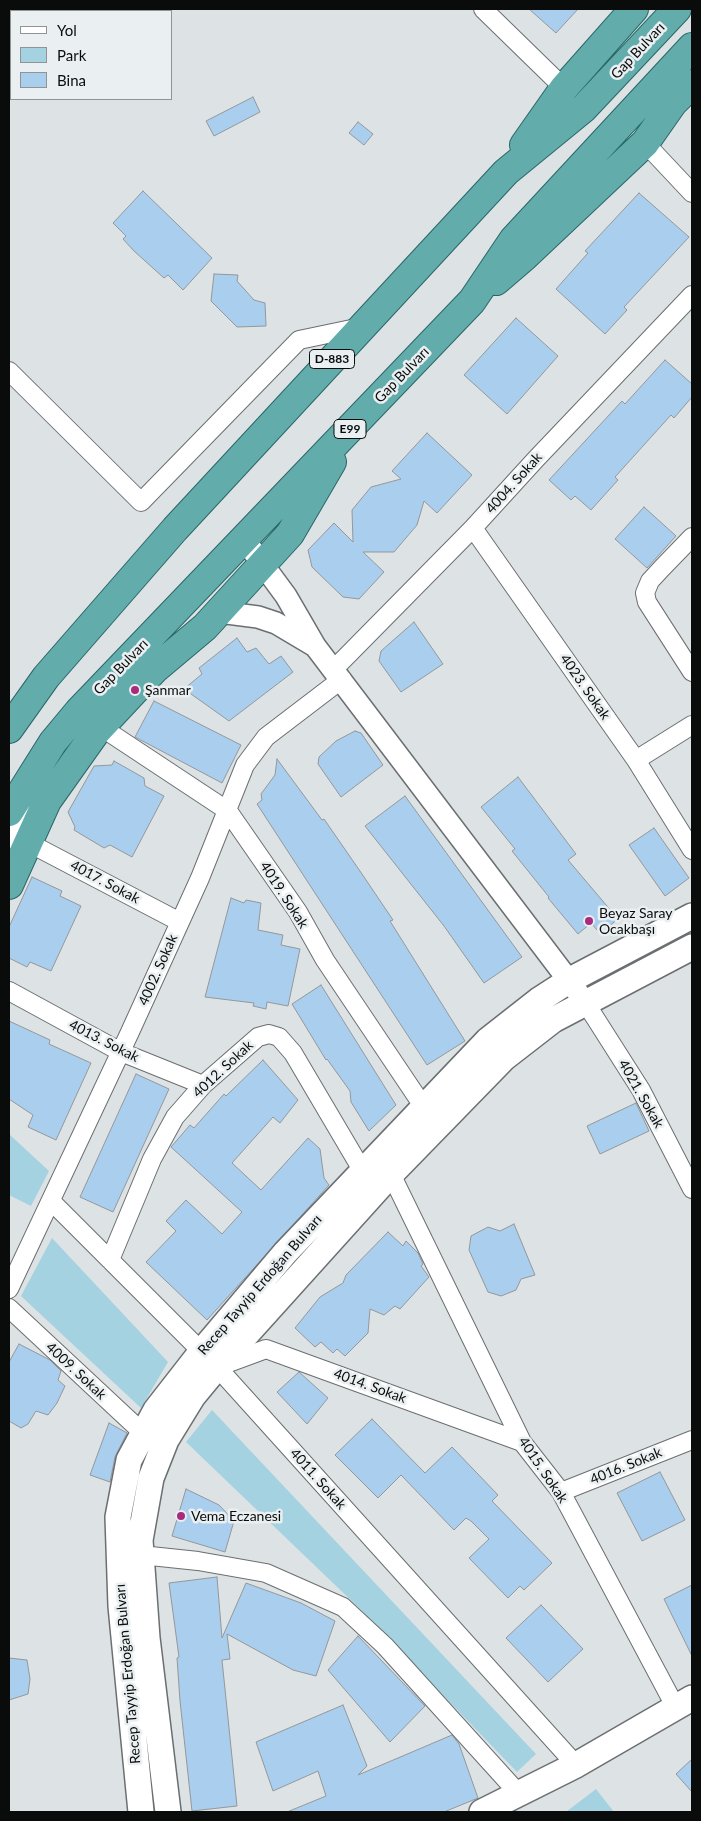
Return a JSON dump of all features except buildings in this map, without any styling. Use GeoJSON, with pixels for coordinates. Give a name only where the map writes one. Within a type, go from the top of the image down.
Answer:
{"type":"FeatureCollection","features":[{"type":"Feature","properties":{"kind":"highway"},"geometry":{"type":"LineString","coordinates":[[506,172],[564,88],[634,9]]}},
{"type":"Feature","properties":{"kind":"highway","name":"Gap Bulvarı"},"geometry":{"type":"LineString","coordinates":[[9,730],[46,677],[175,529],[362,327],[506,172],[583,109],[678,9]]}},
{"type":"Feature","properties":{"kind":"highway","name":"Gap Bulvarı"},"geometry":{"type":"LineString","coordinates":[[9,812],[53,742],[78,712],[472,301],[513,240],[692,47]]}},
{"type":"Feature","properties":{"kind":"highway"},"geometry":{"type":"LineString","coordinates":[[472,301],[524,257],[645,143],[673,103],[692,84]]}},
{"type":"Feature","properties":{"kind":"highway"},"geometry":{"type":"LineString","coordinates":[[9,885],[19,840],[101,726],[155,668],[205,627],[290,534],[354,425]]}},
{"type":"Feature","properties":{"kind":"main road","name":"Recep Tayyip Erdoğan Bulvarı"},"geometry":{"type":"LineString","coordinates":[[168,1812],[147,1638],[140,1540],[151,1478],[166,1440],[193,1396],[209,1359],[285,1253],[362,1170],[488,1040],[539,1000],[570,980],[692,916]]}},
{"type":"Feature","properties":{"kind":"main road","name":"Recep Tayyip Erdoğan Bulvarı"},"geometry":{"type":"LineString","coordinates":[[141,1812],[121,1606],[118,1517],[129,1460],[156,1410],[209,1359],[504,1058],[554,1020],[692,947]]}},
{"type":"Feature","properties":{"kind":"main road"},"geometry":{"type":"LineString","coordinates":[[482,1812],[576,1765],[684,1703]]}},
{"type":"Feature","properties":{"kind":"street"},"geometry":{"type":"LineString","coordinates":[[482,9],[564,88]]}},
{"type":"Feature","properties":{"kind":"street"},"geometry":{"type":"LineString","coordinates":[[645,143],[692,193]]}},
{"type":"Feature","properties":{"kind":"street","name":"4004. Sokak"},"geometry":{"type":"LineString","coordinates":[[338,674],[536,458],[692,295]]}},
{"type":"Feature","properties":{"kind":"street"},"geometry":{"type":"LineString","coordinates":[[9,371],[142,502],[299,340],[362,327]]}},
{"type":"Feature","properties":{"kind":"street","name":"4023. Sokak"},"geometry":{"type":"LineString","coordinates":[[473,528],[636,760],[692,850]]}},
{"type":"Feature","properties":{"kind":"street"},"geometry":{"type":"LineString","coordinates":[[692,537],[650,581],[645,593],[647,602],[692,672]]}},
{"type":"Feature","properties":{"kind":"street"},"geometry":{"type":"LineString","coordinates":[[244,539],[286,596],[315,646],[585,1002]]}},
{"type":"Feature","properties":{"kind":"street"},"geometry":{"type":"LineString","coordinates":[[219,612],[235,612],[267,620],[315,646]]}},
{"type":"Feature","properties":{"kind":"street","name":"4002. Sokak"},"geometry":{"type":"LineString","coordinates":[[9,1289],[180,922],[246,765],[266,737],[338,674]]}},
{"type":"Feature","properties":{"kind":"street"},"geometry":{"type":"LineString","coordinates":[[636,760],[692,725]]}},
{"type":"Feature","properties":{"kind":"street","name":"4019. Sokak"},"geometry":{"type":"LineString","coordinates":[[101,726],[228,811],[298,912],[325,960],[423,1106]]}},
{"type":"Feature","properties":{"kind":"street","name":"4017. Sokak"},"geometry":{"type":"LineString","coordinates":[[19,840],[180,922]]}},
{"type":"Feature","properties":{"kind":"street","name":"4013. Sokak"},"geometry":{"type":"LineString","coordinates":[[9,991],[121,1052],[203,1085]]}},
{"type":"Feature","properties":{"kind":"street","name":"4021. Sokak"},"geometry":{"type":"LineString","coordinates":[[585,1002],[641,1090],[692,1189]]}},
{"type":"Feature","properties":{"kind":"street","name":"4012. Sokak"},"geometry":{"type":"LineString","coordinates":[[110,1260],[152,1159],[175,1117],[203,1085],[258,1037],[269,1034],[279,1037],[293,1053],[362,1170]]}},
{"type":"Feature","properties":{"kind":"street","name":"4015. Sokak"},"geometry":{"type":"LineString","coordinates":[[391,1174],[522,1442],[561,1492],[684,1703]]}},
{"type":"Feature","properties":{"kind":"street","name":"4011. Sokak"},"geometry":{"type":"LineString","coordinates":[[50,1201],[209,1359],[576,1765]]}},
{"type":"Feature","properties":{"kind":"street","name":"4009. Sokak"},"geometry":{"type":"LineString","coordinates":[[9,1308],[143,1434]]}},
{"type":"Feature","properties":{"kind":"street","name":"4014. Sokak"},"geometry":{"type":"LineString","coordinates":[[209,1359],[266,1348],[522,1442]]}},
{"type":"Feature","properties":{"kind":"street","name":"4016. Sokak"},"geometry":{"type":"LineString","coordinates":[[561,1492],[692,1440]]}},
{"type":"Feature","properties":{"kind":"street"},"geometry":{"type":"LineString","coordinates":[[141,1555],[266,1573],[343,1606],[385,1646],[519,1794]]}},
{"type":"Feature","properties":{"kind":"green space"},"geometry":{"type":"Polygon","coordinates":[[[9,1134],[49,1171],[31,1206],[9,1195],[9,1134]]]}},
{"type":"Feature","properties":{"kind":"green space"},"geometry":{"type":"Polygon","coordinates":[[[52,1238],[168,1362],[141,1408],[21,1296],[52,1238]]]}},
{"type":"Feature","properties":{"kind":"green space"},"geometry":{"type":"Polygon","coordinates":[[[212,1410],[536,1754],[517,1772],[357,1606],[186,1442],[212,1410]]]}},
{"type":"Feature","properties":{"kind":"green space"},"geometry":{"type":"Polygon","coordinates":[[[596,1789],[614,1812],[566,1812],[596,1789]]]}},
{"type":"Feature","properties":{"kind":"place","name":"Şanmar"},"geometry":{"type":"Point","coordinates":[135,690]}},
{"type":"Feature","properties":{"kind":"place","name":"Beyaz Saray Ocakbaşı"},"geometry":{"type":"Point","coordinates":[589,921]}},
{"type":"Feature","properties":{"kind":"place","name":"Vema Eczanesi"},"geometry":{"type":"Point","coordinates":[181,1516]}}]}
